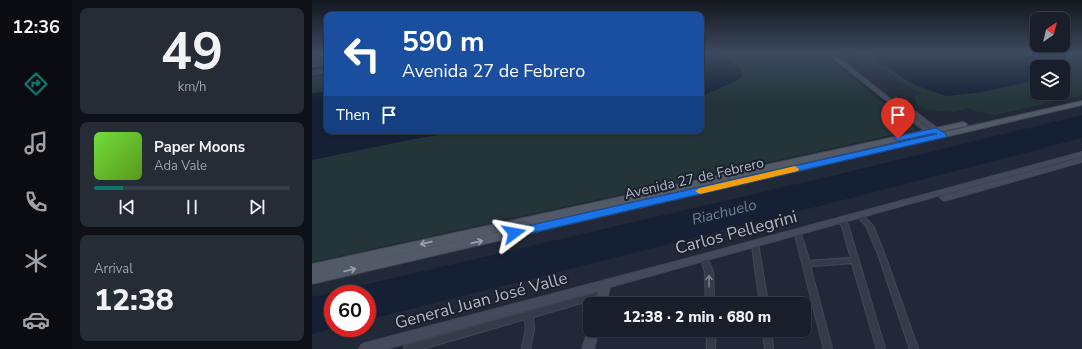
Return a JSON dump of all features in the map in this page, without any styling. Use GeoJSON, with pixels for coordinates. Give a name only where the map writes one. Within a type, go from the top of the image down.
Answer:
{"type":"FeatureCollection","features":[{"type":"Feature","properties":{"kind":"main road"},"geometry":{"type":"LineString","coordinates":[[851,69],[936,134]]}},
{"type":"Feature","properties":{"kind":"main road"},"geometry":{"type":"LineString","coordinates":[[856,69],[936,134]]}},
{"type":"Feature","properties":{"kind":"main road","name":"Avenida 27 de Febrero"},"geometry":{"type":"LineString","coordinates":[[312,279],[936,134],[1082,98]]}},
{"type":"Feature","properties":{"kind":"main road","name":"Avenida 27 de Febrero"},"geometry":{"type":"LineString","coordinates":[[312,269],[1082,103]]}},
{"type":"Feature","properties":{"kind":"main road","name":"Carlos Pellegrini"},"geometry":{"type":"LineString","coordinates":[[603,294],[704,258],[1082,154]]}},
{"type":"Feature","properties":{"kind":"main road","name":"Carlos Pellegrini"},"geometry":{"type":"LineString","coordinates":[[875,211],[887,212],[898,210],[1082,160]]}},
{"type":"Feature","properties":{"kind":"main road","name":"General Juan José Valle"},"geometry":{"type":"LineString","coordinates":[[365,349],[603,294]]}},
{"type":"Feature","properties":{"kind":"main road"},"geometry":{"type":"LineString","coordinates":[[588,349],[592,337]]}},
{"type":"Feature","properties":{"kind":"street"},"geometry":{"type":"LineString","coordinates":[[312,73],[324,71]]}},
{"type":"Feature","properties":{"kind":"street"},"geometry":{"type":"LineString","coordinates":[[860,215],[870,226],[914,349]]}},
{"type":"Feature","properties":{"kind":"street"},"geometry":{"type":"LineString","coordinates":[[840,220],[845,225],[881,349]]}},
{"type":"Feature","properties":{"kind":"street"},"geometry":{"type":"LineString","coordinates":[[796,232],[800,238],[828,349]]}},
{"type":"Feature","properties":{"kind":"street"},"geometry":{"type":"LineString","coordinates":[[755,244],[763,297]]}},
{"type":"Feature","properties":{"kind":"street"},"geometry":{"type":"LineString","coordinates":[[704,258],[709,272],[710,297]]}},
{"type":"Feature","properties":{"kind":"street"},"geometry":{"type":"LineString","coordinates":[[806,264],[855,260]]}},
{"type":"Feature","properties":{"kind":"street","name":"General Juan José Valle"},"geometry":{"type":"LineString","coordinates":[[408,349],[434,345],[603,294]]}},
{"type":"Feature","properties":{"kind":"street"},"geometry":{"type":"LineString","coordinates":[[526,349],[529,333],[529,316]]}},
{"type":"Feature","properties":{"kind":"street"},"geometry":{"type":"LineString","coordinates":[[711,337],[711,349]]}},
{"type":"Feature","properties":{"kind":"street"},"geometry":{"type":"LineString","coordinates":[[768,337],[769,349]]}},
{"type":"Feature","properties":{"kind":"shaded area"},"geometry":{"type":"Polygon","coordinates":[[[704,69],[842,69],[915,129],[312,262],[312,77],[324,75],[324,134],[704,134],[704,69]]]}},
{"type":"Feature","properties":{"kind":"shaded area"},"geometry":{"type":"Polygon","coordinates":[[[852,69],[855,69],[928,126],[924,125],[852,69]]]}},
{"type":"Feature","properties":{"kind":"shaded area"},"geometry":{"type":"Polygon","coordinates":[[[883,69],[890,69],[904,79],[918,86],[946,96],[998,89],[1030,82],[1030,100],[1060,100],[995,115],[968,108],[953,112],[928,110],[917,105],[914,96],[923,93],[895,81],[901,79],[883,69]]]}},
{"type":"Feature","properties":{"kind":"shaded area"},"geometry":{"type":"Polygon","coordinates":[[[1070,69],[1082,69],[1082,95],[1070,98],[1070,69]]]}},
{"type":"Feature","properties":{"kind":"water"},"geometry":{"type":"Polygon","coordinates":[[[704,69],[740,69],[742,77],[704,95],[704,69]]]}},
{"type":"Feature","properties":{"kind":"water"},"geometry":{"type":"Polygon","coordinates":[[[890,69],[1030,69],[1030,81],[980,92],[946,96],[918,86],[904,79],[890,69]]]}},
{"type":"Feature","properties":{"kind":"water"},"geometry":{"type":"Polygon","coordinates":[[[324,91],[324,134],[445,134],[312,160],[312,93],[324,91]]]}},
{"type":"Feature","properties":{"kind":"water","name":"Riachuelo"},"geometry":{"type":"Polygon","coordinates":[[[1082,115],[1082,138],[867,194],[376,318],[376,285],[363,285],[844,173],[1082,115]]]}},
{"type":"Feature","properties":{"kind":"water","name":"Riachuelo"},"geometry":{"type":"Polygon","coordinates":[[[324,294],[324,331],[312,334],[312,297],[324,294]]]}},
{"type":"Feature","properties":{"kind":"slow traffic"},"geometry":{"type":"LineString","coordinates":[[700,191],[795,169]]}},
{"type":"Feature","properties":{"kind":"route"},"geometry":{"type":"LineString","coordinates":[[514,233],[943,135],[936,130],[898,139]]}}]}
